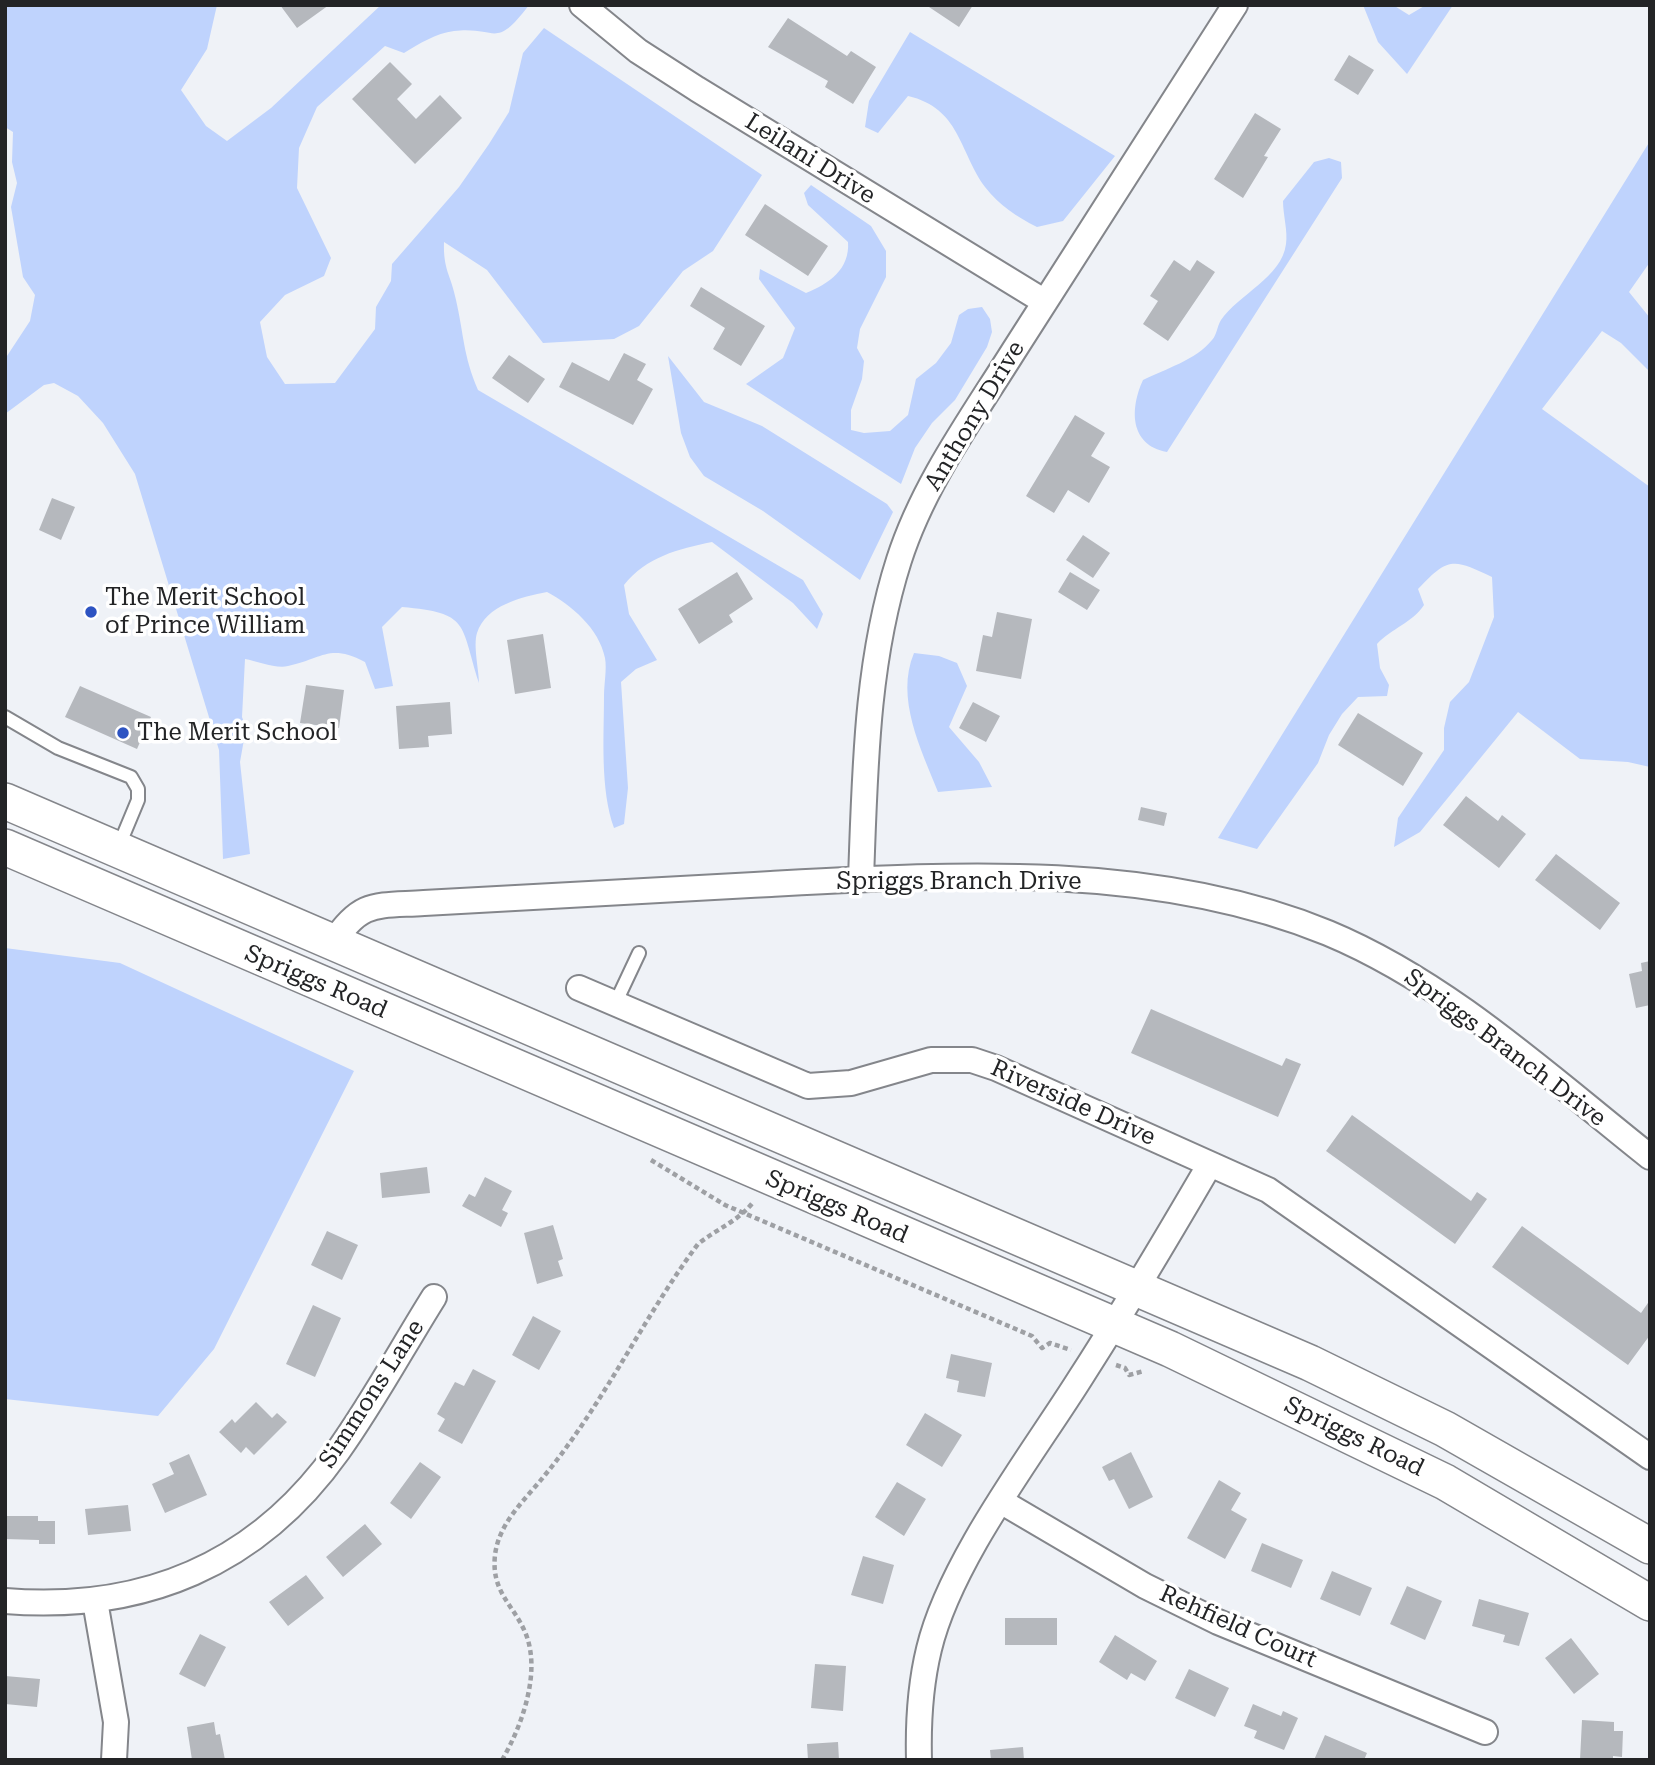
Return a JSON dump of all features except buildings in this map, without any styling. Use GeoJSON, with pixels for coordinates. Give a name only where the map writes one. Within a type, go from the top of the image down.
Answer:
{"type":"FeatureCollection","features":[{"type":"Feature","properties":{"kind":"main road","name":"Spriggs Road"},"geometry":{"type":"LineString","coordinates":[[5,801],[1310,1363],[1421,1417],[1650,1546]]}},
{"type":"Feature","properties":{"kind":"main road","name":"Spriggs Road"},"geometry":{"type":"LineString","coordinates":[[5,847],[1170,1349],[1388,1452],[1524,1526],[1650,1603]]}},
{"type":"Feature","properties":{"kind":"street","name":"Leilani Drive"},"geometry":{"type":"LineString","coordinates":[[582,5],[638,51],[697,89],[1045,302]]}},
{"type":"Feature","properties":{"kind":"street","name":"Anthony Drive"},"geometry":{"type":"LineString","coordinates":[[861,879],[865,770],[873,673],[886,606],[899,560],[920,506],[941,467],[1235,5]]}},
{"type":"Feature","properties":{"kind":"street","name":"Spriggs Branch Drive"},"geometry":{"type":"LineString","coordinates":[[333,943],[353,916],[363,910],[486,900],[861,879],[1000,877],[1068,880],[1154,889],[1273,914],[1328,934],[1381,959],[1436,992],[1650,1157]]}},
{"type":"Feature","properties":{"kind":"street","name":"Riverside Drive"},"geometry":{"type":"LineString","coordinates":[[579,988],[808,1086],[851,1083],[931,1060],[983,1063],[1268,1190],[1650,1457]]}},
{"type":"Feature","properties":{"kind":"street"},"geometry":{"type":"LineString","coordinates":[[919,1760],[920,1690],[929,1647],[947,1597],[1002,1502],[1114,1327],[1210,1164]]}},
{"type":"Feature","properties":{"kind":"street","name":"Simmons Lane"},"geometry":{"type":"LineString","coordinates":[[5,1601],[40,1604],[95,1601],[130,1595],[172,1583],[212,1565],[249,1542],[282,1514],[338,1450],[434,1297]]}},
{"type":"Feature","properties":{"kind":"street","name":"Rehfield Court"},"geometry":{"type":"LineString","coordinates":[[1002,1502],[1133,1579],[1218,1622],[1485,1732]]}},
{"type":"Feature","properties":{"kind":"street"},"geometry":{"type":"LineString","coordinates":[[95,1601],[116,1722],[114,1760]]}},
{"type":"Feature","properties":{"kind":"lane"},"geometry":{"type":"LineString","coordinates":[[5,717],[58,748],[131,777],[138,789],[138,800],[117,850]]}},
{"type":"Feature","properties":{"kind":"lane"},"geometry":{"type":"LineString","coordinates":[[615,1004],[639,953]]}},
{"type":"Feature","properties":{"kind":"path"},"geometry":{"type":"LineString","coordinates":[[639,1153],[709,1196],[745,1213],[1032,1336],[1042,1348],[1050,1343]]}},
{"type":"Feature","properties":{"kind":"path"},"geometry":{"type":"LineString","coordinates":[[502,1760],[524,1705],[531,1653],[520,1622],[502,1598],[495,1557],[499,1539],[525,1495],[574,1439],[698,1244],[745,1213],[772,1179]]}},
{"type":"Feature","properties":{"kind":"path"},"geometry":{"type":"LineString","coordinates":[[1125,1368],[1129,1375]]}},
{"type":"Feature","properties":{"kind":"shaded area"},"geometry":{"type":"Polygon","coordinates":[[[5,5],[217,5],[207,49],[181,90],[206,126],[227,141],[271,108],[381,5],[529,5],[509,28],[501,32],[447,32],[404,53],[385,46],[317,107],[299,148],[297,188],[331,258],[324,276],[285,295],[260,322],[267,357],[285,384],[335,383],[375,329],[376,307],[391,281],[392,264],[459,187],[489,144],[509,112],[523,53],[544,28],[762,175],[713,251],[683,271],[639,326],[614,339],[543,343],[487,270],[444,242],[446,266],[478,390],[803,580],[823,614],[817,629],[793,603],[712,542],[664,556],[642,567],[633,575],[624,585],[629,614],[657,660],[636,669],[621,682],[628,788],[624,824],[614,828],[607,797],[603,745],[606,667],[602,647],[583,619],[547,592],[506,604],[488,615],[482,623],[476,644],[479,683],[459,625],[440,613],[402,607],[382,627],[393,686],[375,689],[365,662],[343,654],[326,654],[283,667],[245,659],[242,717],[246,728],[240,762],[250,854],[223,859],[219,750],[135,474],[103,423],[78,396],[54,383],[44,385],[5,414],[5,359],[30,321],[35,295],[23,277],[11,207],[17,183],[12,162],[13,132],[5,127],[5,5]]]}},
{"type":"Feature","properties":{"kind":"shaded area"},"geometry":{"type":"Polygon","coordinates":[[[1363,5],[1393,5],[1409,15],[1426,5],[1453,5],[1407,74],[1378,42],[1363,5]]]}},
{"type":"Feature","properties":{"kind":"shaded area"},"geometry":{"type":"Polygon","coordinates":[[[910,32],[1115,156],[1063,221],[1037,227],[1002,205],[976,173],[948,121],[938,110],[925,102],[908,96],[878,133],[865,127],[869,101],[910,32]]]}},
{"type":"Feature","properties":{"kind":"shaded area"},"geometry":{"type":"Polygon","coordinates":[[[1650,141],[1650,262],[1629,292],[1650,318],[1650,372],[1621,343],[1602,331],[1542,409],[1650,487],[1650,767],[1628,762],[1580,759],[1518,712],[1420,832],[1394,847],[1398,818],[1444,750],[1444,728],[1450,702],[1469,682],[1494,617],[1492,577],[1468,566],[1452,564],[1437,571],[1418,589],[1424,605],[1419,611],[1377,644],[1380,668],[1389,685],[1387,696],[1358,697],[1342,714],[1329,735],[1318,763],[1257,849],[1218,838],[1650,141]]]}},
{"type":"Feature","properties":{"kind":"shaded area"},"geometry":{"type":"Polygon","coordinates":[[[1329,158],[1341,162],[1342,178],[1167,452],[1145,442],[1139,434],[1135,413],[1143,380],[1198,353],[1214,338],[1220,322],[1229,311],[1277,266],[1286,244],[1283,201],[1314,162],[1329,158]]]}},
{"type":"Feature","properties":{"kind":"shaded area"},"geometry":{"type":"Polygon","coordinates":[[[811,185],[871,226],[886,251],[886,277],[860,329],[857,348],[864,361],[862,379],[851,410],[851,430],[864,433],[890,431],[908,415],[916,379],[936,363],[951,343],[959,315],[968,309],[982,307],[990,319],[992,332],[987,347],[955,400],[932,423],[915,448],[901,484],[746,384],[783,358],[795,328],[759,279],[760,269],[806,293],[830,280],[846,260],[848,242],[808,205],[804,193],[811,185]]]}},
{"type":"Feature","properties":{"kind":"shaded area"},"geometry":{"type":"Polygon","coordinates":[[[668,356],[704,402],[762,426],[887,504],[893,512],[860,580],[763,511],[704,476],[690,457],[681,433],[668,356]]]}},
{"type":"Feature","properties":{"kind":"shaded area"},"geometry":{"type":"Polygon","coordinates":[[[914,653],[939,656],[957,663],[967,686],[949,727],[979,762],[992,787],[938,792],[912,723],[907,688],[914,653]]]}},
{"type":"Feature","properties":{"kind":"shaded area"},"geometry":{"type":"Polygon","coordinates":[[[5,948],[120,963],[354,1071],[214,1349],[158,1416],[5,1399],[5,948]]]}},
{"type":"Feature","properties":{"kind":"place","name":"The Merit School of Prince William"},"geometry":{"type":"Point","coordinates":[91,612]}},
{"type":"Feature","properties":{"kind":"place","name":"The Merit School"},"geometry":{"type":"Point","coordinates":[123,733]}}]}
